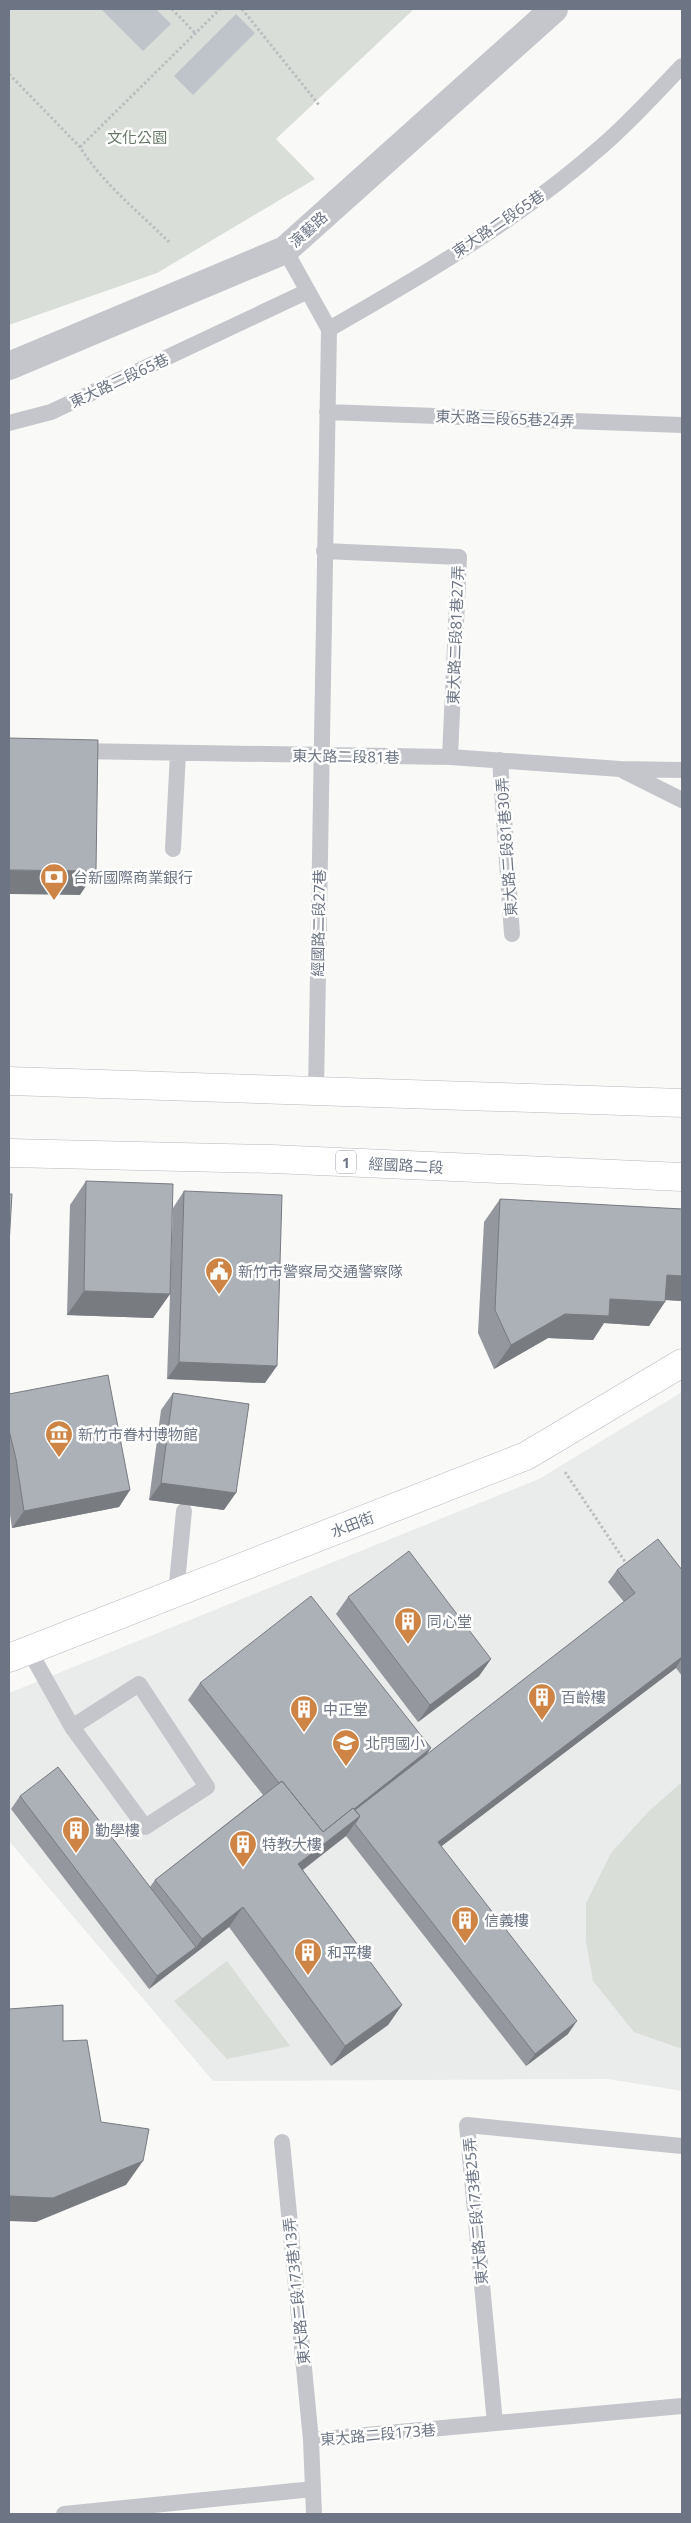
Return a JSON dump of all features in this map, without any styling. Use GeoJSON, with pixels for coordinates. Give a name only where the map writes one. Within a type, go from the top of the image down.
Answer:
{"type":"FeatureCollection","features":[{"type":"Feature","properties":{"kind":"main road"},"geometry":{"type":"LineString","coordinates":[[9,1081],[682,1103]]}},
{"type":"Feature","properties":{"kind":"main road","name":"經國路二段"},"geometry":{"type":"LineString","coordinates":[[9,1153],[272,1159],[682,1177]]}},
{"type":"Feature","properties":{"kind":"main road","name":"水田街"},"geometry":{"type":"LineString","coordinates":[[19,1654],[526,1456],[682,1363]]}},
{"type":"Feature","properties":{"kind":"street","name":"演藝路"},"geometry":{"type":"LineString","coordinates":[[9,366],[285,250],[547,11]]}},
{"type":"Feature","properties":{"kind":"lane","name":"東大路二段65巷"},"geometry":{"type":"LineString","coordinates":[[329,329],[407,285],[530,203],[602,146],[682,66]]}},
{"type":"Feature","properties":{"kind":"lane"},"geometry":{"type":"LineString","coordinates":[[285,250],[329,329],[320,756]]}},
{"type":"Feature","properties":{"kind":"lane","name":"東大路二段65巷"},"geometry":{"type":"LineString","coordinates":[[9,423],[51,412],[308,291]]}},
{"type":"Feature","properties":{"kind":"lane","name":"東大路二段65巷24弄"},"geometry":{"type":"LineString","coordinates":[[327,412],[682,425]]}},
{"type":"Feature","properties":{"kind":"lane","name":"東大路二段81巷27弄"},"geometry":{"type":"LineString","coordinates":[[324,551],[459,557],[450,757]]}},
{"type":"Feature","properties":{"kind":"lane","name":"東大路二段81巷"},"geometry":{"type":"LineString","coordinates":[[58,750],[450,757],[620,769],[682,770]]}},
{"type":"Feature","properties":{"kind":"lane"},"geometry":{"type":"LineString","coordinates":[[173,849],[178,753]]}},
{"type":"Feature","properties":{"kind":"lane","name":"經國路二段27巷"},"geometry":{"type":"LineString","coordinates":[[316,1090],[320,756]]}},
{"type":"Feature","properties":{"kind":"lane","name":"東大路二段81巷30弄"},"geometry":{"type":"LineString","coordinates":[[500,760],[512,934]]}},
{"type":"Feature","properties":{"kind":"lane"},"geometry":{"type":"LineString","coordinates":[[620,769],[682,800]]}},
{"type":"Feature","properties":{"kind":"lane"},"geometry":{"type":"LineString","coordinates":[[176,1593],[184,1511]]}},
{"type":"Feature","properties":{"kind":"lane"},"geometry":{"type":"LineString","coordinates":[[19,1654],[72,1727],[145,1827],[207,1787],[139,1684],[72,1727]]}},
{"type":"Feature","properties":{"kind":"lane","name":"東大路二段173巷25弄"},"geometry":{"type":"LineString","coordinates":[[495,2423],[467,2125],[682,2146]]}},
{"type":"Feature","properties":{"kind":"lane","name":"東大路二段173巷13弄"},"geometry":{"type":"LineString","coordinates":[[282,2142],[311,2440]]}},
{"type":"Feature","properties":{"kind":"lane","name":"東大路二段173巷"},"geometry":{"type":"LineString","coordinates":[[314,2514],[311,2440],[682,2406]]}},
{"type":"Feature","properties":{"kind":"lane"},"geometry":{"type":"LineString","coordinates":[[64,2514],[313,2489]]}},
{"type":"Feature","properties":{"kind":"path"},"geometry":{"type":"LineString","coordinates":[[172,9],[195,33]]}},
{"type":"Feature","properties":{"kind":"path"},"geometry":{"type":"LineString","coordinates":[[80,147],[220,9]]}},
{"type":"Feature","properties":{"kind":"path"},"geometry":{"type":"LineString","coordinates":[[242,9],[319,105]]}},
{"type":"Feature","properties":{"kind":"path"},"geometry":{"type":"LineString","coordinates":[[9,74],[80,147],[93,165],[168,242]]}},
{"type":"Feature","properties":{"kind":"path"},"geometry":{"type":"LineString","coordinates":[[547,1443],[628,1567]]}},
{"type":"Feature","properties":{"kind":"shaded area"},"geometry":{"type":"Polygon","coordinates":[[[101,9],[156,9],[171,24],[143,51],[101,9]]]}},
{"type":"Feature","properties":{"kind":"shaded area"},"geometry":{"type":"Polygon","coordinates":[[[236,14],[255,33],[193,95],[174,76],[236,14]]]}},
{"type":"Feature","properties":{"kind":"shaded area","name":"北門國小"},"geometry":{"type":"Polygon","coordinates":[[[682,1392],[682,2091],[608,2079],[213,2081],[9,1841],[9,1693],[539,1479],[682,1392]]]}},
{"type":"Feature","properties":{"kind":"green space","name":"文化公園"},"geometry":{"type":"Polygon","coordinates":[[[9,9],[414,9],[276,139],[315,179],[157,273],[9,325],[9,9]]]}},
{"type":"Feature","properties":{"kind":"green space"},"geometry":{"type":"Polygon","coordinates":[[[682,1782],[682,2049],[634,2032],[593,1981],[586,1941],[586,1903],[611,1853],[649,1811],[682,1782]]]}},
{"type":"Feature","properties":{"kind":"green space"},"geometry":{"type":"Polygon","coordinates":[[[227,1961],[290,2046],[227,2059],[174,2001],[227,1961]]]}},
{"type":"Feature","properties":{"kind":"building"},"geometry":{"type":"Polygon","coordinates":[[[9,738],[98,740],[96,871],[9,870],[9,738]]]}},
{"type":"Feature","properties":{"kind":"building"},"geometry":{"type":"Polygon","coordinates":[[[86,1181],[173,1184],[170,1294],[84,1291],[86,1181]]]}},
{"type":"Feature","properties":{"kind":"building","name":"新竹市警察局交通警察隊"},"geometry":{"type":"Polygon","coordinates":[[[184,1191],[282,1195],[277,1366],[179,1362],[184,1191]]]}},
{"type":"Feature","properties":{"kind":"building"},"geometry":{"type":"Polygon","coordinates":[[[9,1194],[12,1194],[9,1245],[9,1194]]]}},
{"type":"Feature","properties":{"kind":"building"},"geometry":{"type":"Polygon","coordinates":[[[500,1199],[682,1209],[682,1276],[667,1275],[665,1302],[610,1299],[609,1316],[565,1314],[511,1345],[495,1310],[500,1199]]]}},
{"type":"Feature","properties":{"kind":"building","name":"新竹市眷村博物館"},"geometry":{"type":"Polygon","coordinates":[[[108,1375],[130,1490],[24,1511],[16,1459],[9,1430],[9,1394],[108,1375]]]}},
{"type":"Feature","properties":{"kind":"building"},"geometry":{"type":"Polygon","coordinates":[[[173,1393],[249,1404],[236,1493],[161,1483],[173,1393]]]}},
{"type":"Feature","properties":{"kind":"building","name":"百齡樓"},"geometry":{"type":"Polygon","coordinates":[[[658,1539],[682,1570],[682,1657],[438,1842],[577,2021],[535,2054],[355,1824],[360,1816],[355,1810],[635,1593],[617,1570],[658,1539]]]}},
{"type":"Feature","properties":{"kind":"building","name":"同心堂"},"geometry":{"type":"Polygon","coordinates":[[[409,1551],[491,1659],[430,1705],[348,1597],[409,1551]]]}},
{"type":"Feature","properties":{"kind":"building","name":"中正堂"},"geometry":{"type":"Polygon","coordinates":[[[311,1596],[431,1748],[323,1832],[282,1781],[279,1783],[200,1683],[311,1596]]]}},
{"type":"Feature","properties":{"kind":"building","name":"勤學樓"},"geometry":{"type":"Polygon","coordinates":[[[58,1767],[196,1947],[157,1976],[20,1796],[58,1767]]]}},
{"type":"Feature","properties":{"kind":"building"},"geometry":{"type":"Polygon","coordinates":[[[282,1781],[323,1832],[353,1808],[360,1816],[298,1864],[402,2005],[345,2046],[243,1907],[202,1939],[155,1880],[282,1781]]]}},
{"type":"Feature","properties":{"kind":"building"},"geometry":{"type":"Polygon","coordinates":[[[63,2005],[63,2041],[87,2040],[101,2122],[149,2129],[143,2161],[53,2198],[9,2196],[9,2009],[63,2005]]]}},
{"type":"Feature","properties":{"kind":"place","name":"台新國際商業銀行"},"geometry":{"type":"Point","coordinates":[54,901]}},
{"type":"Feature","properties":{"kind":"place","name":"新竹市警察局交通警察隊"},"geometry":{"type":"Point","coordinates":[219,1295]}},
{"type":"Feature","properties":{"kind":"place","name":"新竹市眷村博物館"},"geometry":{"type":"Point","coordinates":[59,1458]}},
{"type":"Feature","properties":{"kind":"place","name":"同心堂"},"geometry":{"type":"Point","coordinates":[408,1645]}},
{"type":"Feature","properties":{"kind":"place","name":"百齡樓"},"geometry":{"type":"Point","coordinates":[542,1721]}},
{"type":"Feature","properties":{"kind":"place","name":"中正堂"},"geometry":{"type":"Point","coordinates":[304,1733]}},
{"type":"Feature","properties":{"kind":"place","name":"北門國小"},"geometry":{"type":"Point","coordinates":[346,1767]}},
{"type":"Feature","properties":{"kind":"place","name":"勤學樓"},"geometry":{"type":"Point","coordinates":[76,1854]}},
{"type":"Feature","properties":{"kind":"place","name":"特教大樓"},"geometry":{"type":"Point","coordinates":[243,1868]}},
{"type":"Feature","properties":{"kind":"place","name":"信義樓"},"geometry":{"type":"Point","coordinates":[465,1944]}},
{"type":"Feature","properties":{"kind":"place","name":"和平樓"},"geometry":{"type":"Point","coordinates":[308,1976]}}]}
